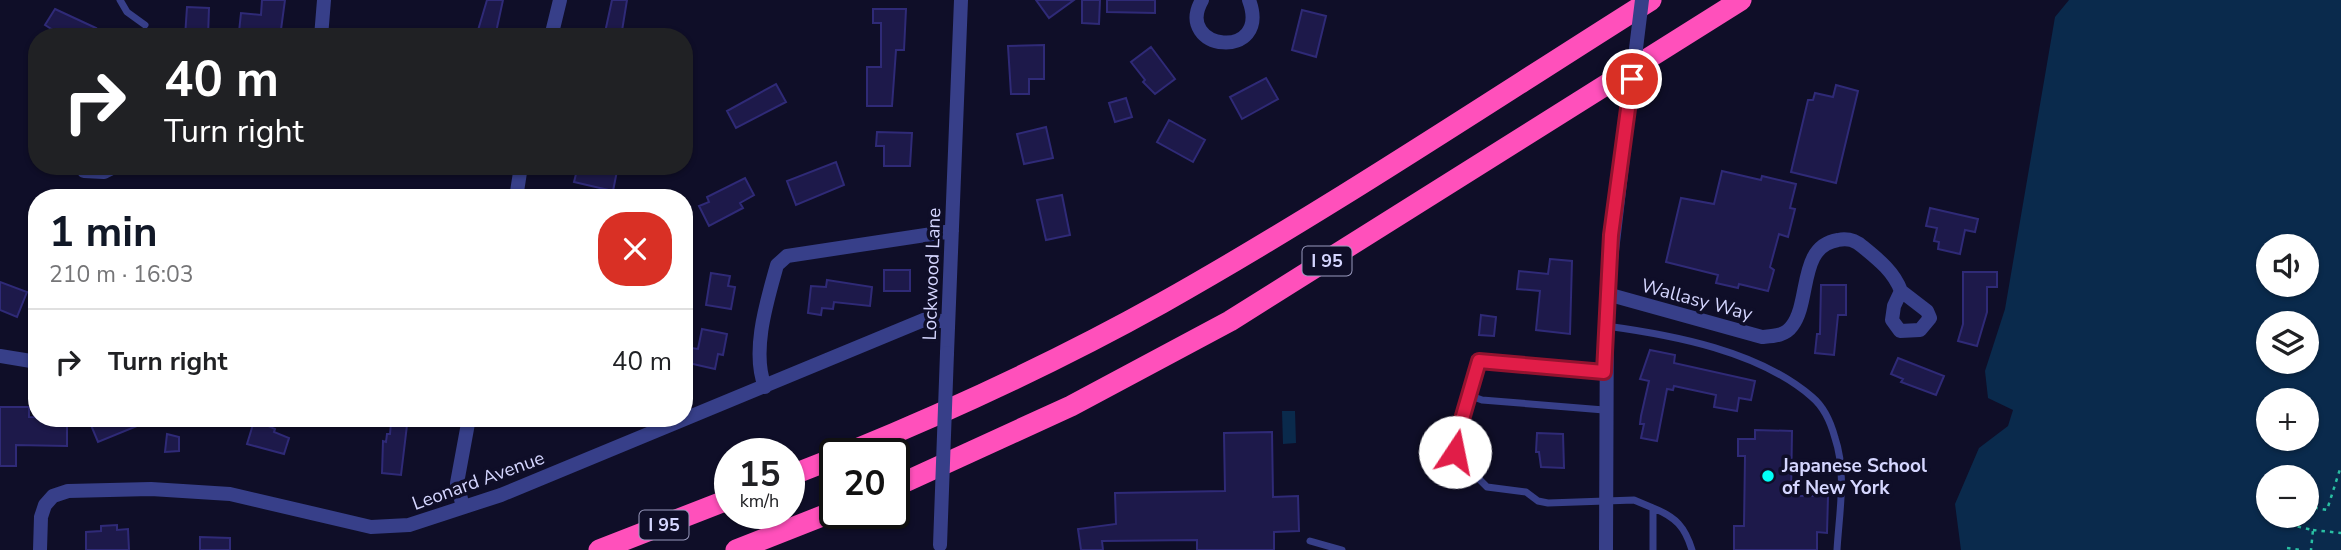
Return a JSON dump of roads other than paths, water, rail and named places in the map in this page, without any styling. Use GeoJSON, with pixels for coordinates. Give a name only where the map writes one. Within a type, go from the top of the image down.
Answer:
{"type":"FeatureCollection","features":[{"type":"Feature","properties":{"kind":"highway","name":"I 95"},"geometry":{"type":"LineString","coordinates":[[881,438],[1002,385],[1159,304],[1262,244],[1651,0]]}},
{"type":"Feature","properties":{"kind":"highway","name":"I 95"},"geometry":{"type":"LineString","coordinates":[[910,480],[1072,406],[1219,327],[1741,0]]}},
{"type":"Feature","properties":{"kind":"highway","name":"I 95"},"geometry":{"type":"LineString","coordinates":[[598,550],[714,505]]}},
{"type":"Feature","properties":{"kind":"highway"},"geometry":{"type":"LineString","coordinates":[[736,550],[819,517]]}},
{"type":"Feature","properties":{"kind":"street"},"geometry":{"type":"LineString","coordinates":[[322,28],[324,0]]}},
{"type":"Feature","properties":{"kind":"street"},"geometry":{"type":"LineString","coordinates":[[553,28],[560,0]]}},
{"type":"Feature","properties":{"kind":"street","name":"Lockwood Lane"},"geometry":{"type":"LineString","coordinates":[[940,548],[961,0]]}},
{"type":"Feature","properties":{"kind":"street"},"geometry":{"type":"LineString","coordinates":[[1202,0],[1198,11],[1200,28],[1213,41],[1222,44],[1231,43],[1247,33],[1253,16],[1249,0]]}},
{"type":"Feature","properties":{"kind":"street"},"geometry":{"type":"LineString","coordinates":[[1606,550],[1604,372],[1607,294],[1642,0]]}},
{"type":"Feature","properties":{"kind":"street"},"geometry":{"type":"LineString","coordinates":[[765,387],[760,373],[760,352],[777,265],[787,256],[952,231]]}},
{"type":"Feature","properties":{"kind":"street","name":"Wallasy Way"},"geometry":{"type":"LineString","coordinates":[[1607,294],[1762,337],[1783,334],[1792,327],[1811,261],[1818,250],[1829,241],[1846,238],[1856,242],[1895,276],[1901,292]]}},
{"type":"Feature","properties":{"kind":"street","name":"Leonard Avenue"},"geometry":{"type":"LineString","coordinates":[[693,416],[926,319],[948,322]]}},
{"type":"Feature","properties":{"kind":"street"},"geometry":{"type":"LineString","coordinates":[[0,356],[28,361]]}},
{"type":"Feature","properties":{"kind":"street"},"geometry":{"type":"LineString","coordinates":[[463,507],[457,483],[467,427]]}},
{"type":"Feature","properties":{"kind":"street","name":"Leonard Avenue"},"geometry":{"type":"LineString","coordinates":[[40,550],[41,517],[45,505],[54,496],[68,491],[151,489],[230,494],[371,527],[409,525],[501,495],[667,427]]}},
{"type":"Feature","properties":{"kind":"lane"},"geometry":{"type":"LineString","coordinates":[[120,0],[127,12],[145,25]]}},
{"type":"Feature","properties":{"kind":"lane"},"geometry":{"type":"LineString","coordinates":[[1605,326],[1657,335],[1749,361],[1786,379],[1813,397],[1825,412],[1841,464],[1837,550]]}},
{"type":"Feature","properties":{"kind":"lane"},"geometry":{"type":"LineString","coordinates":[[1604,372],[1485,360],[1476,364],[1458,433],[1453,470],[1475,475],[1487,487],[1525,492],[1543,502],[1634,500],[1677,520],[1686,531],[1692,550]]}},
{"type":"Feature","properties":{"kind":"lane"},"geometry":{"type":"LineString","coordinates":[[1468,395],[1482,400],[1604,410]]}},
{"type":"Feature","properties":{"kind":"lane"},"geometry":{"type":"LineString","coordinates":[[1653,550],[1654,508]]}},
{"type":"Feature","properties":{"kind":"lane"},"geometry":{"type":"LineString","coordinates":[[1310,541],[1342,550]]}},
{"type":"Feature","properties":{"kind":"water"},"geometry":{"type":"Polygon","coordinates":[[[2069,0],[2341,0],[2341,550],[1961,550],[1955,504],[1979,448],[2008,426],[2013,410],[1988,398],[1985,371],[2005,309],[2055,17],[2069,0]]]}},
{"type":"Feature","properties":{"kind":"water"},"geometry":{"type":"Polygon","coordinates":[[[1282,411],[1295,411],[1296,443],[1283,444],[1282,411]]]}},
{"type":"Feature","properties":{"kind":"place","name":"Japanese School of New York"},"geometry":{"type":"Point","coordinates":[1768,476]}}]}
